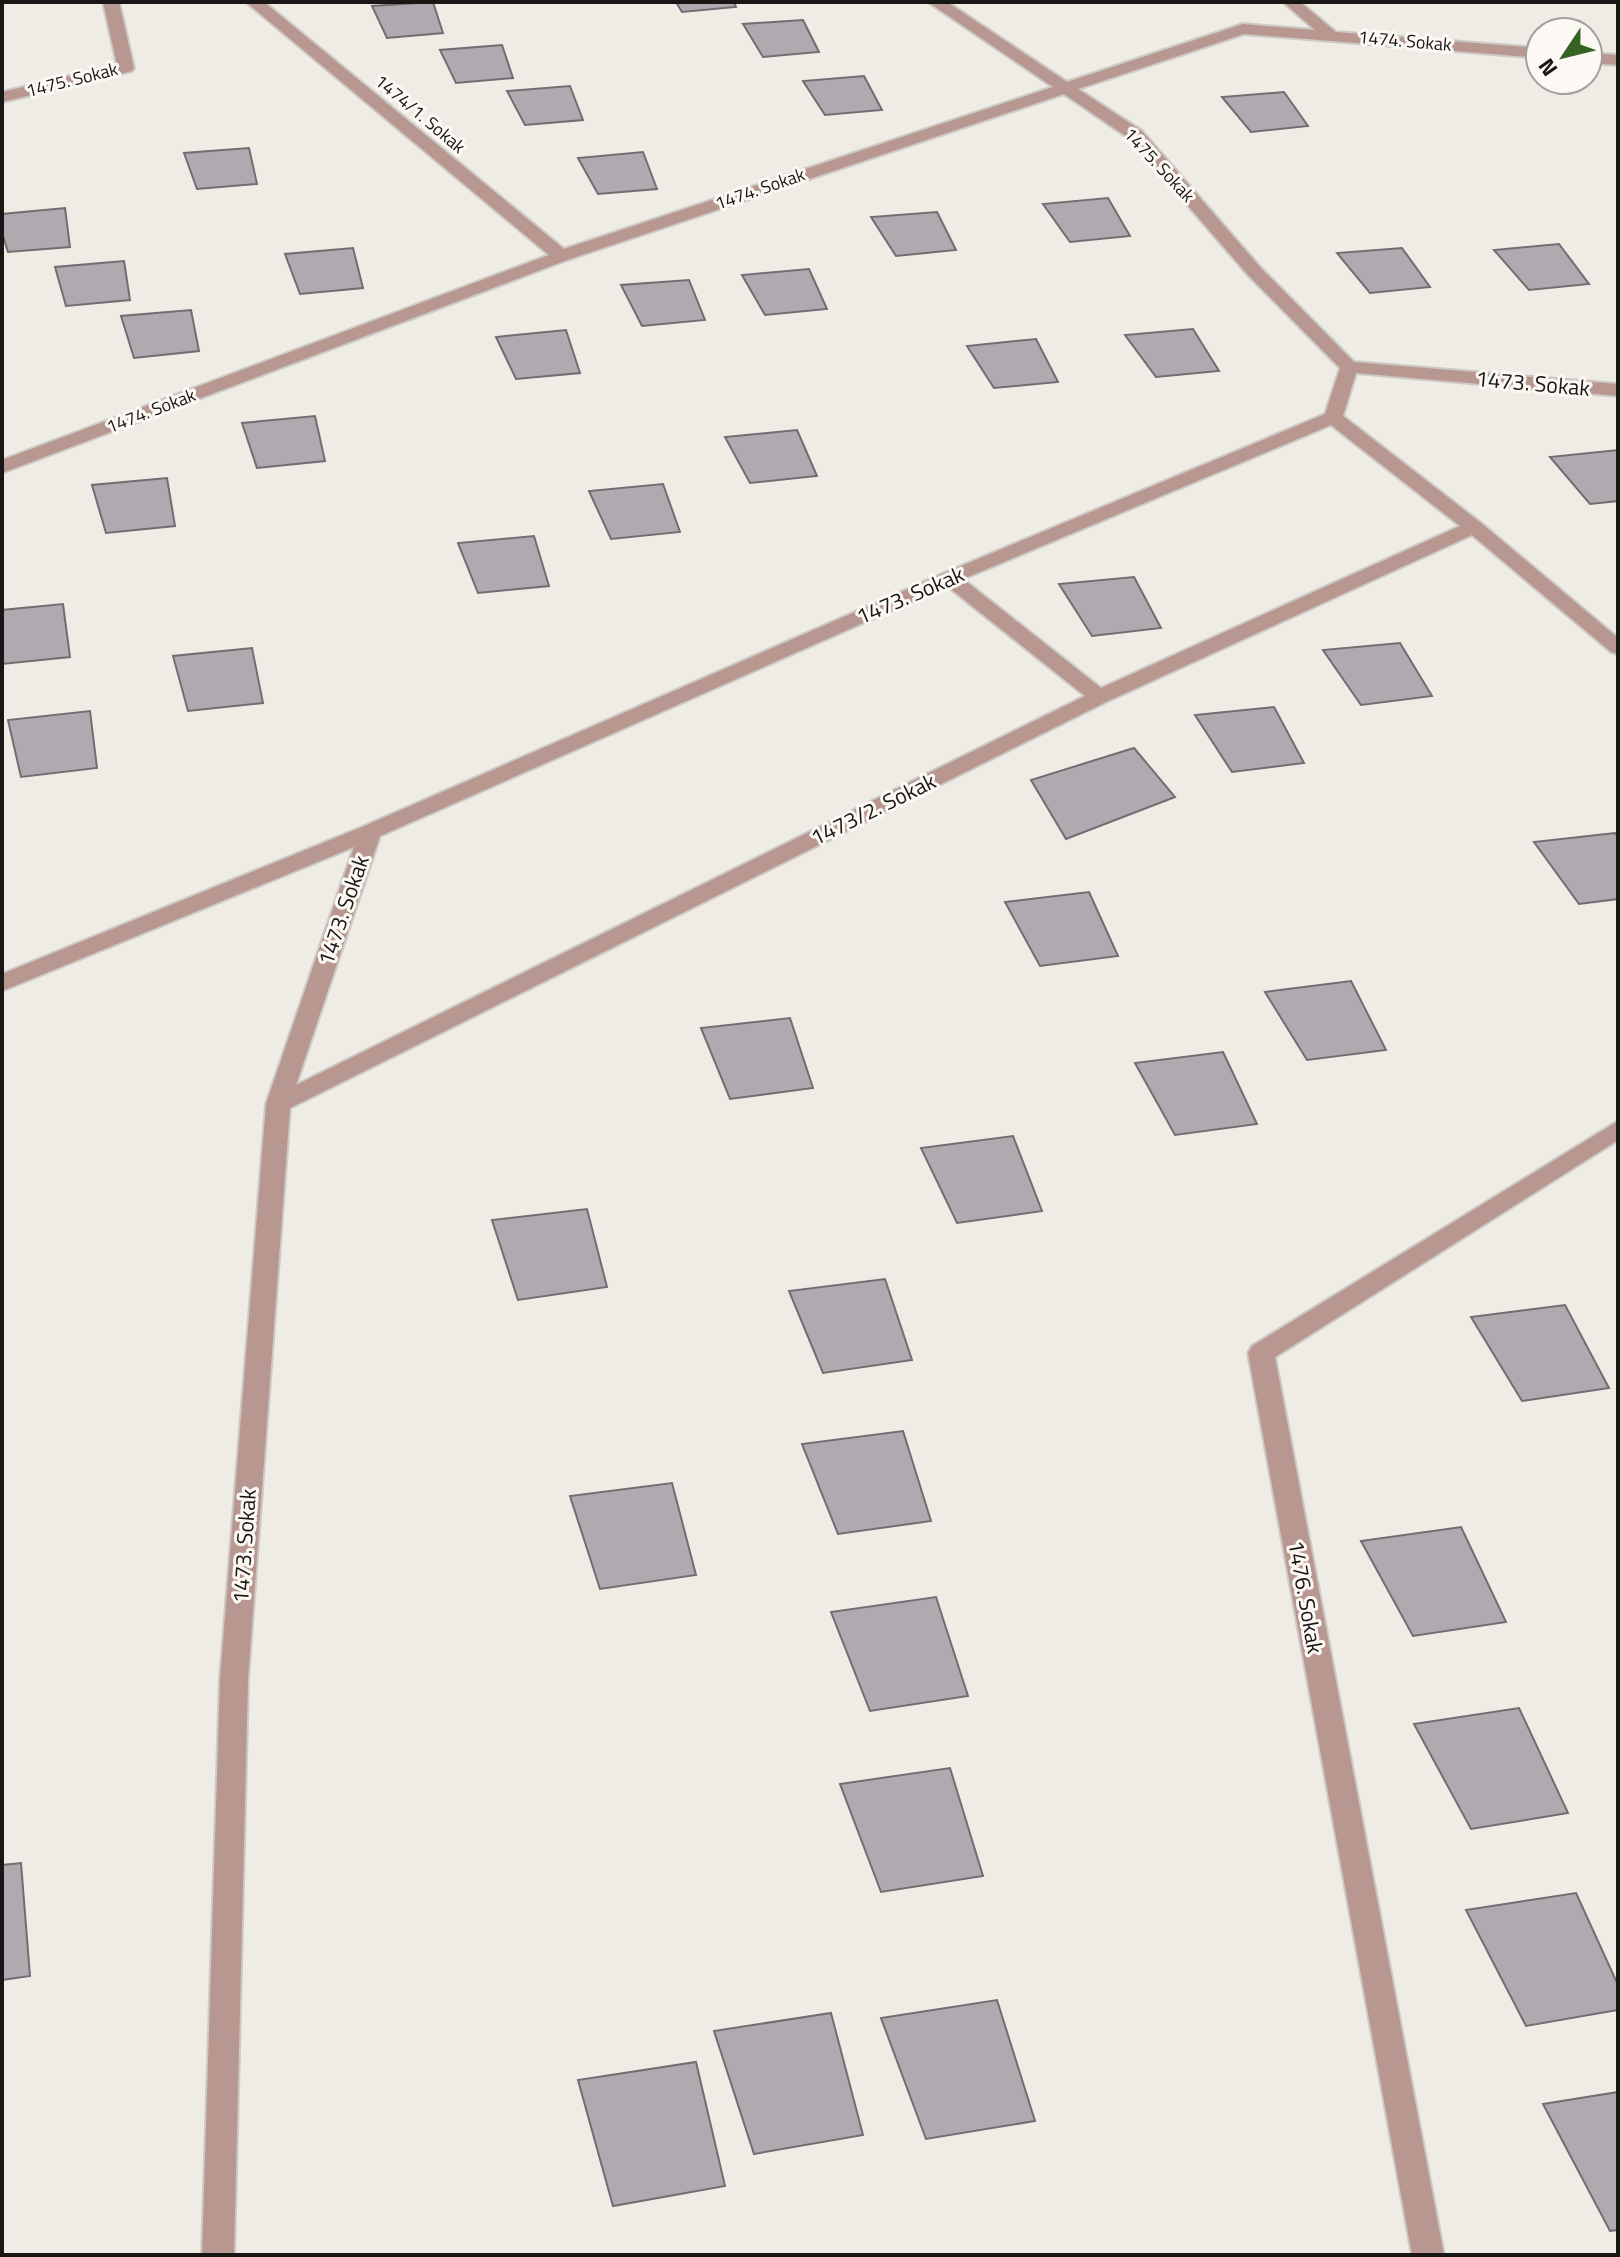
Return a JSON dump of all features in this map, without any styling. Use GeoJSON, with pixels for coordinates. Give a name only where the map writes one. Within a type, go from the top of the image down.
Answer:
{"type":"FeatureCollection","features":[{"type":"Feature","properties":{"kind":"street","name":"1475. Sokak"},"geometry":{"type":"LineString","coordinates":[[2,97],[126,68],[111,2]]}},
{"type":"Feature","properties":{"kind":"street","name":"1474/1. Sokak"},"geometry":{"type":"LineString","coordinates":[[254,2],[561,256]]}},
{"type":"Feature","properties":{"kind":"street","name":"1475. Sokak"},"geometry":{"type":"LineString","coordinates":[[936,2],[1136,135],[1254,271],[1349,367]]}},
{"type":"Feature","properties":{"kind":"street"},"geometry":{"type":"LineString","coordinates":[[1291,2],[1330,35]]}},
{"type":"Feature","properties":{"kind":"street","name":"1474. Sokak"},"geometry":{"type":"LineString","coordinates":[[2,467],[561,256],[1243,29],[1524,52]]}},
{"type":"Feature","properties":{"kind":"street"},"geometry":{"type":"LineString","coordinates":[[1349,367],[1333,417],[1474,527],[1618,648]]}},
{"type":"Feature","properties":{"kind":"street","name":"1473. Sokak"},"geometry":{"type":"LineString","coordinates":[[1349,367],[1618,390]]}},
{"type":"Feature","properties":{"kind":"street","name":"1473. Sokak"},"geometry":{"type":"LineString","coordinates":[[218,2255],[234,1679],[278,1104],[370,832],[949,578],[1333,417]]}},
{"type":"Feature","properties":{"kind":"street","name":"1473/2. Sokak"},"geometry":{"type":"LineString","coordinates":[[278,1104],[1099,697],[1474,527]]}},
{"type":"Feature","properties":{"kind":"street"},"geometry":{"type":"LineString","coordinates":[[949,578],[1099,697]]}},
{"type":"Feature","properties":{"kind":"street"},"geometry":{"type":"LineString","coordinates":[[2,983],[370,832]]}},
{"type":"Feature","properties":{"kind":"street","name":"1476. Sokak"},"geometry":{"type":"LineString","coordinates":[[1428,2255],[1261,1353],[1618,1129]]}},
{"type":"Feature","properties":{"kind":"building"},"geometry":{"type":"Polygon","coordinates":[[[433,2],[443,33],[387,38],[372,6],[433,2]]]}},
{"type":"Feature","properties":{"kind":"building"},"geometry":{"type":"Polygon","coordinates":[[[676,2],[734,2],[736,7],[682,12],[676,2]]]}},
{"type":"Feature","properties":{"kind":"building"},"geometry":{"type":"Polygon","coordinates":[[[803,20],[819,52],[763,57],[743,24],[803,20]]]}},
{"type":"Feature","properties":{"kind":"building"},"geometry":{"type":"Polygon","coordinates":[[[502,45],[513,78],[456,83],[440,50],[502,45]]]}},
{"type":"Feature","properties":{"kind":"building"},"geometry":{"type":"Polygon","coordinates":[[[864,76],[882,110],[825,115],[803,81],[864,76]]]}},
{"type":"Feature","properties":{"kind":"building"},"geometry":{"type":"Polygon","coordinates":[[[570,86],[583,120],[525,125],[507,91],[570,86]]]}},
{"type":"Feature","properties":{"kind":"building"},"geometry":{"type":"Polygon","coordinates":[[[1284,92],[1308,126],[1251,132],[1222,97],[1284,92]]]}},
{"type":"Feature","properties":{"kind":"building"},"geometry":{"type":"Polygon","coordinates":[[[249,148],[257,184],[197,189],[184,153],[249,148]]]}},
{"type":"Feature","properties":{"kind":"building"},"geometry":{"type":"Polygon","coordinates":[[[643,152],[657,189],[598,194],[578,158],[643,152]]]}},
{"type":"Feature","properties":{"kind":"building"},"geometry":{"type":"Polygon","coordinates":[[[1108,198],[1130,236],[1070,242],[1043,204],[1108,198]]]}},
{"type":"Feature","properties":{"kind":"building"},"geometry":{"type":"Polygon","coordinates":[[[65,208],[70,247],[8,252],[2,233],[2,214],[65,208]]]}},
{"type":"Feature","properties":{"kind":"building"},"geometry":{"type":"Polygon","coordinates":[[[937,212],[956,250],[896,256],[871,217],[937,212]]]}},
{"type":"Feature","properties":{"kind":"building"},"geometry":{"type":"Polygon","coordinates":[[[1559,244],[1589,284],[1529,290],[1494,250],[1559,244]]]}},
{"type":"Feature","properties":{"kind":"building"},"geometry":{"type":"Polygon","coordinates":[[[353,248],[363,288],[300,294],[285,254],[353,248]]]}},
{"type":"Feature","properties":{"kind":"building"},"geometry":{"type":"Polygon","coordinates":[[[1402,248],[1430,287],[1370,293],[1337,253],[1402,248]]]}},
{"type":"Feature","properties":{"kind":"building"},"geometry":{"type":"Polygon","coordinates":[[[124,261],[130,300],[66,306],[55,267],[124,261]]]}},
{"type":"Feature","properties":{"kind":"building"},"geometry":{"type":"Polygon","coordinates":[[[809,269],[827,309],[765,315],[742,275],[809,269]]]}},
{"type":"Feature","properties":{"kind":"building"},"geometry":{"type":"Polygon","coordinates":[[[689,280],[705,320],[642,326],[621,285],[689,280]]]}},
{"type":"Feature","properties":{"kind":"building"},"geometry":{"type":"Polygon","coordinates":[[[191,310],[199,351],[134,358],[121,316],[191,310]]]}},
{"type":"Feature","properties":{"kind":"building"},"geometry":{"type":"Polygon","coordinates":[[[1193,329],[1219,371],[1156,377],[1125,335],[1193,329]]]}},
{"type":"Feature","properties":{"kind":"building"},"geometry":{"type":"Polygon","coordinates":[[[566,330],[580,373],[516,379],[496,337],[566,330]]]}},
{"type":"Feature","properties":{"kind":"building"},"geometry":{"type":"Polygon","coordinates":[[[1036,339],[1058,382],[994,388],[967,346],[1036,339]]]}},
{"type":"Feature","properties":{"kind":"building"},"geometry":{"type":"Polygon","coordinates":[[[315,416],[325,461],[257,468],[242,423],[315,416]]]}},
{"type":"Feature","properties":{"kind":"building"},"geometry":{"type":"Polygon","coordinates":[[[797,430],[817,476],[750,483],[725,437],[797,430]]]}},
{"type":"Feature","properties":{"kind":"building"},"geometry":{"type":"Polygon","coordinates":[[[1618,450],[1618,501],[1590,504],[1550,457],[1618,450]]]}},
{"type":"Feature","properties":{"kind":"building"},"geometry":{"type":"Polygon","coordinates":[[[167,478],[175,526],[106,533],[92,485],[167,478]]]}},
{"type":"Feature","properties":{"kind":"building"},"geometry":{"type":"Polygon","coordinates":[[[663,484],[680,532],[611,539],[589,491],[663,484]]]}},
{"type":"Feature","properties":{"kind":"building"},"geometry":{"type":"Polygon","coordinates":[[[534,536],[549,586],[478,593],[458,543],[534,536]]]}},
{"type":"Feature","properties":{"kind":"building"},"geometry":{"type":"Polygon","coordinates":[[[1134,577],[1161,628],[1092,636],[1059,584],[1134,577]]]}},
{"type":"Feature","properties":{"kind":"building"},"geometry":{"type":"Polygon","coordinates":[[[63,604],[70,657],[2,664],[2,610],[63,604]]]}},
{"type":"Feature","properties":{"kind":"building"},"geometry":{"type":"Polygon","coordinates":[[[1400,643],[1432,696],[1361,705],[1323,650],[1400,643]]]}},
{"type":"Feature","properties":{"kind":"building"},"geometry":{"type":"Polygon","coordinates":[[[252,648],[263,703],[188,711],[173,656],[252,648]]]}},
{"type":"Feature","properties":{"kind":"building"},"geometry":{"type":"Polygon","coordinates":[[[1274,707],[1304,763],[1232,772],[1195,715],[1274,707]]]}},
{"type":"Feature","properties":{"kind":"building"},"geometry":{"type":"Polygon","coordinates":[[[90,711],[97,768],[21,777],[8,720],[90,711]]]}},
{"type":"Feature","properties":{"kind":"building"},"geometry":{"type":"Polygon","coordinates":[[[1134,748],[1175,797],[1066,839],[1031,780],[1134,748]]]}},
{"type":"Feature","properties":{"kind":"building"},"geometry":{"type":"Polygon","coordinates":[[[1615,833],[1618,837],[1618,899],[1579,904],[1534,842],[1615,833]]]}},
{"type":"Feature","properties":{"kind":"building"},"geometry":{"type":"Polygon","coordinates":[[[1089,892],[1118,956],[1040,966],[1005,902],[1089,892]]]}},
{"type":"Feature","properties":{"kind":"building"},"geometry":{"type":"Polygon","coordinates":[[[1351,981],[1386,1050],[1307,1060],[1265,992],[1351,981]]]}},
{"type":"Feature","properties":{"kind":"building"},"geometry":{"type":"Polygon","coordinates":[[[790,1018],[813,1088],[730,1099],[701,1028],[790,1018]]]}},
{"type":"Feature","properties":{"kind":"building"},"geometry":{"type":"Polygon","coordinates":[[[1223,1052],[1257,1124],[1175,1135],[1135,1063],[1223,1052]]]}},
{"type":"Feature","properties":{"kind":"building"},"geometry":{"type":"Polygon","coordinates":[[[1013,1136],[1042,1211],[957,1223],[921,1148],[1013,1136]]]}},
{"type":"Feature","properties":{"kind":"building"},"geometry":{"type":"Polygon","coordinates":[[[587,1209],[607,1287],[518,1300],[492,1220],[587,1209]]]}},
{"type":"Feature","properties":{"kind":"building"},"geometry":{"type":"Polygon","coordinates":[[[885,1279],[912,1360],[823,1373],[789,1291],[885,1279]]]}},
{"type":"Feature","properties":{"kind":"building"},"geometry":{"type":"Polygon","coordinates":[[[1565,1305],[1609,1388],[1522,1401],[1471,1317],[1565,1305]]]}},
{"type":"Feature","properties":{"kind":"building"},"geometry":{"type":"Polygon","coordinates":[[[903,1431],[931,1521],[838,1534],[802,1444],[903,1431]]]}},
{"type":"Feature","properties":{"kind":"building"},"geometry":{"type":"Polygon","coordinates":[[[672,1483],[696,1575],[600,1589],[570,1496],[672,1483]]]}},
{"type":"Feature","properties":{"kind":"building"},"geometry":{"type":"Polygon","coordinates":[[[1461,1527],[1506,1622],[1413,1636],[1361,1541],[1461,1527]]]}},
{"type":"Feature","properties":{"kind":"building"},"geometry":{"type":"Polygon","coordinates":[[[936,1597],[968,1696],[870,1711],[831,1612],[936,1597]]]}},
{"type":"Feature","properties":{"kind":"building"},"geometry":{"type":"Polygon","coordinates":[[[1519,1708],[1568,1813],[1471,1829],[1414,1724],[1519,1708]]]}},
{"type":"Feature","properties":{"kind":"building"},"geometry":{"type":"Polygon","coordinates":[[[950,1768],[983,1876],[881,1892],[840,1784],[950,1768]]]}},
{"type":"Feature","properties":{"kind":"building"},"geometry":{"type":"Polygon","coordinates":[[[21,1863],[30,1976],[2,1980],[2,1865],[21,1863]]]}},
{"type":"Feature","properties":{"kind":"building"},"geometry":{"type":"Polygon","coordinates":[[[1576,1893],[1618,1985],[1618,2010],[1526,2026],[1466,1910],[1576,1893]]]}},
{"type":"Feature","properties":{"kind":"building"},"geometry":{"type":"Polygon","coordinates":[[[997,2000],[1035,2121],[926,2139],[881,2018],[997,2000]]]}},
{"type":"Feature","properties":{"kind":"building"},"geometry":{"type":"Polygon","coordinates":[[[831,2013],[863,2135],[754,2154],[714,2031],[831,2013]]]}},
{"type":"Feature","properties":{"kind":"building"},"geometry":{"type":"Polygon","coordinates":[[[696,2062],[725,2186],[613,2206],[578,2080],[696,2062]]]}},
{"type":"Feature","properties":{"kind":"building"},"geometry":{"type":"Polygon","coordinates":[[[1618,2092],[1618,2230],[1610,2231],[1543,2104],[1618,2092]]]}}]}
